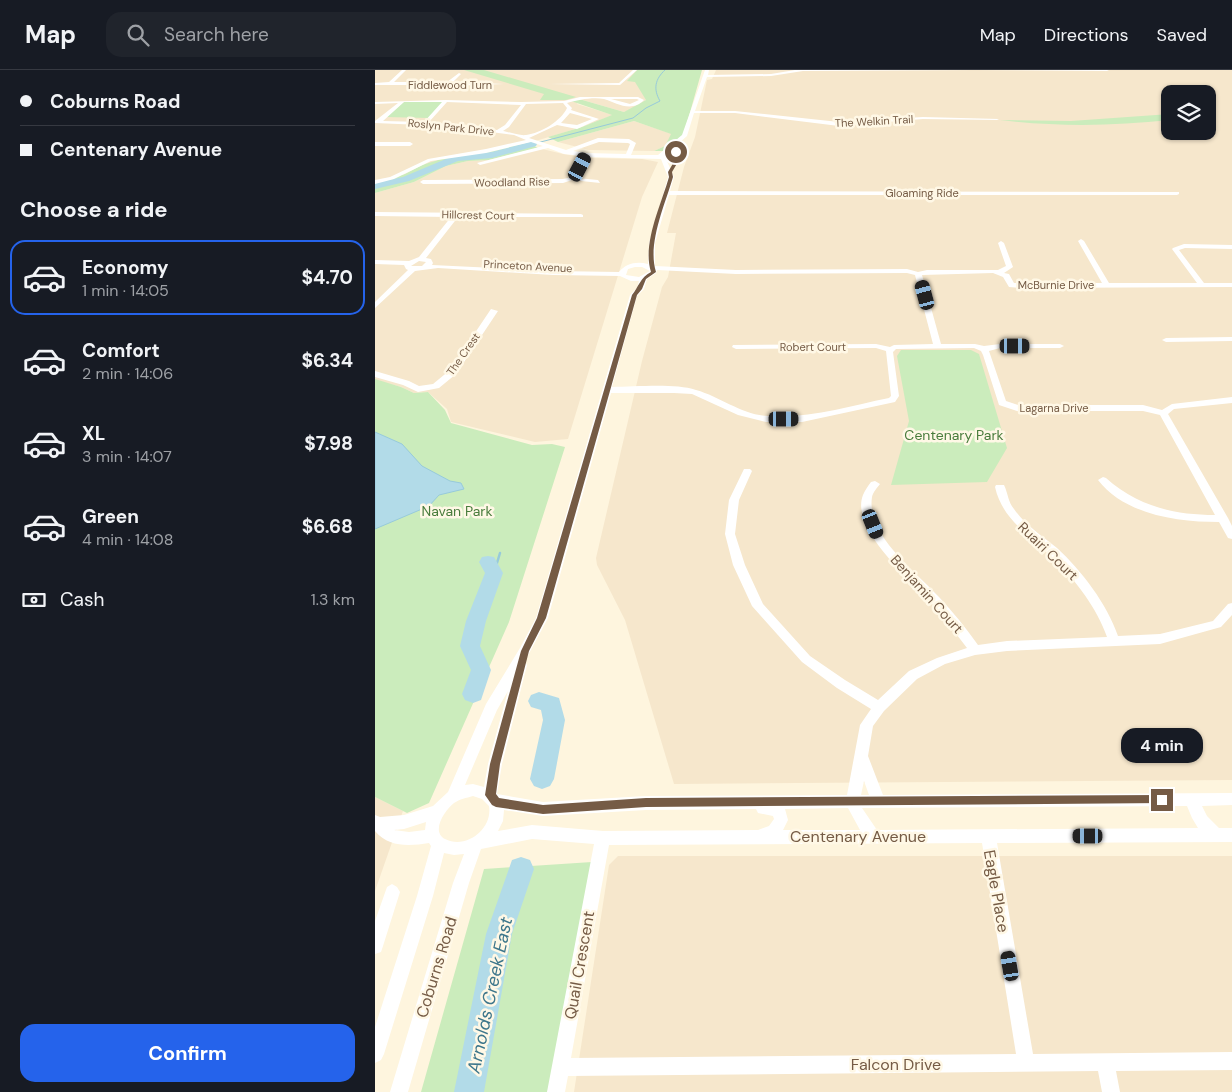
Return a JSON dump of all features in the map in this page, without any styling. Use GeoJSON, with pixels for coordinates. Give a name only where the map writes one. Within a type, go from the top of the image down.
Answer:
{"type":"FeatureCollection","features":[{"type":"Feature","properties":{"kind":"street","name":"Fiddlewood Turn"},"geometry":{"type":"LineString","coordinates":[[390,83],[404,70]]}},
{"type":"Feature","properties":{"kind":"street"},"geometry":{"type":"LineString","coordinates":[[551,84],[617,84],[623,82],[635,70]]}},
{"type":"Feature","properties":{"kind":"street"},"geometry":{"type":"LineString","coordinates":[[662,155],[684,136],[707,70]]}},
{"type":"Feature","properties":{"kind":"street"},"geometry":{"type":"LineString","coordinates":[[705,77],[771,75],[789,70],[972,70]]}},
{"type":"Feature","properties":{"kind":"street"},"geometry":{"type":"LineString","coordinates":[[977,70],[1107,70]]}},
{"type":"Feature","properties":{"kind":"street"},"geometry":{"type":"LineString","coordinates":[[1157,70],[1175,72]]}},
{"type":"Feature","properties":{"kind":"street"},"geometry":{"type":"LineString","coordinates":[[705,77],[759,77],[801,71]]}},
{"type":"Feature","properties":{"kind":"street"},"geometry":{"type":"LineString","coordinates":[[447,85],[459,74]]}},
{"type":"Feature","properties":{"kind":"street","name":"Fiddlewood Turn"},"geometry":{"type":"LineString","coordinates":[[390,83],[502,84]]}},
{"type":"Feature","properties":{"kind":"street"},"geometry":{"type":"LineString","coordinates":[[375,84],[390,83]]}},
{"type":"Feature","properties":{"kind":"street"},"geometry":{"type":"LineString","coordinates":[[375,103],[403,101],[564,102],[580,98],[608,98],[640,98],[642,100],[635,105],[628,106],[608,100],[608,98]]}},
{"type":"Feature","properties":{"kind":"street"},"geometry":{"type":"LineString","coordinates":[[376,122],[403,101]]}},
{"type":"Feature","properties":{"kind":"street"},"geometry":{"type":"LineString","coordinates":[[426,122],[446,101]]}},
{"type":"Feature","properties":{"kind":"street"},"geometry":{"type":"LineString","coordinates":[[564,102],[570,108],[570,111]]}},
{"type":"Feature","properties":{"kind":"street"},"geometry":{"type":"LineString","coordinates":[[499,131],[507,126],[523,103]]}},
{"type":"Feature","properties":{"kind":"street"},"geometry":{"type":"LineString","coordinates":[[555,123],[577,128],[597,119],[570,111]]}},
{"type":"Feature","properties":{"kind":"street"},"geometry":{"type":"LineString","coordinates":[[375,182],[401,174],[430,160],[486,151],[534,140],[570,111]]}},
{"type":"Feature","properties":{"kind":"street","name":"The Welkin Trail"},"geometry":{"type":"LineString","coordinates":[[691,112],[735,112],[839,124],[923,118],[997,119]]}},
{"type":"Feature","properties":{"kind":"street","name":"Roslyn Park Drive"},"geometry":{"type":"LineString","coordinates":[[376,122],[426,122],[499,131],[534,140],[547,147],[564,152],[586,155],[662,155]]}},
{"type":"Feature","properties":{"kind":"street"},"geometry":{"type":"LineString","coordinates":[[564,152],[598,140],[629,141],[633,142],[628,156]]}},
{"type":"Feature","properties":{"kind":"street"},"geometry":{"type":"LineString","coordinates":[[375,144],[410,144]]}},
{"type":"Feature","properties":{"kind":"street"},"geometry":{"type":"LineString","coordinates":[[676,144],[675,149],[679,154]]}},
{"type":"Feature","properties":{"kind":"street"},"geometry":{"type":"LineString","coordinates":[[480,163],[547,147]]}},
{"type":"Feature","properties":{"kind":"street"},"geometry":{"type":"LineString","coordinates":[[662,155],[679,154]]}},
{"type":"Feature","properties":{"kind":"street"},"geometry":{"type":"LineString","coordinates":[[670,172],[679,154]]}},
{"type":"Feature","properties":{"kind":"street"},"geometry":{"type":"LineString","coordinates":[[573,179],[586,155]]}},
{"type":"Feature","properties":{"kind":"street"},"geometry":{"type":"LineString","coordinates":[[453,796],[491,708],[542,618],[634,295],[640,289],[646,277],[654,272],[651,267],[652,243],[671,177],[662,155]]}},
{"type":"Feature","properties":{"kind":"street","name":"Woodland Rise"},"geometry":{"type":"LineString","coordinates":[[423,182],[563,181],[573,179],[598,182]]}},
{"type":"Feature","properties":{"kind":"street","name":"Gloaming Ride"},"geometry":{"type":"LineString","coordinates":[[667,193],[1177,193]]}},
{"type":"Feature","properties":{"kind":"street","name":"Hillcrest Court"},"geometry":{"type":"LineString","coordinates":[[375,214],[581,216]]}},
{"type":"Feature","properties":{"kind":"street"},"geometry":{"type":"LineString","coordinates":[[425,262],[456,215]]}},
{"type":"Feature","properties":{"kind":"street"},"geometry":{"type":"LineString","coordinates":[[1081,241],[1107,286]]}},
{"type":"Feature","properties":{"kind":"street"},"geometry":{"type":"LineString","coordinates":[[634,295],[626,271],[643,256],[652,243]]}},
{"type":"Feature","properties":{"kind":"street"},"geometry":{"type":"LineString","coordinates":[[1000,272],[1010,267],[1001,244]]}},
{"type":"Feature","properties":{"kind":"street"},"geometry":{"type":"LineString","coordinates":[[1202,286],[1175,249],[1184,246],[1232,246]]}},
{"type":"Feature","properties":{"kind":"street"},"geometry":{"type":"LineString","coordinates":[[375,262],[411,266]]}},
{"type":"Feature","properties":{"kind":"street","name":"Princeton Avenue"},"geometry":{"type":"LineString","coordinates":[[411,266],[425,262],[438,266],[553,273],[626,271]]}},
{"type":"Feature","properties":{"kind":"street","name":"McBurnie Drive"},"geometry":{"type":"LineString","coordinates":[[626,271],[643,265],[736,272]]}},
{"type":"Feature","properties":{"kind":"street"},"geometry":{"type":"LineString","coordinates":[[375,306],[411,266]]}},
{"type":"Feature","properties":{"kind":"street","name":"McBurnie Drive"},"geometry":{"type":"LineString","coordinates":[[626,271],[646,277],[736,272],[907,271],[918,274],[946,271],[1000,272],[1006,276],[1011,285],[1232,285]]}},
{"type":"Feature","properties":{"kind":"street"},"geometry":{"type":"LineString","coordinates":[[918,274],[939,346]]}},
{"type":"Feature","properties":{"kind":"street","name":"The Crest"},"geometry":{"type":"LineString","coordinates":[[375,374],[406,383],[418,389],[436,386],[453,372],[494,311]]}},
{"type":"Feature","properties":{"kind":"street"},"geometry":{"type":"LineString","coordinates":[[1166,340],[1232,339]]}},
{"type":"Feature","properties":{"kind":"street","name":"Robert Court"},"geometry":{"type":"LineString","coordinates":[[736,347],[876,346],[890,349]]}},
{"type":"Feature","properties":{"kind":"street"},"geometry":{"type":"LineString","coordinates":[[606,390],[674,390],[694,392],[741,413],[766,419],[810,418],[892,400],[895,396],[890,349],[899,346],[975,346],[984,350],[1000,346],[1060,346]]}},
{"type":"Feature","properties":{"kind":"street","name":"Lagarna Drive"},"geometry":{"type":"LineString","coordinates":[[984,350],[1002,403],[1008,406],[1017,408],[1143,408],[1163,413]]}},
{"type":"Feature","properties":{"kind":"street"},"geometry":{"type":"LineString","coordinates":[[1232,400],[1172,407],[1163,413],[1232,535]]}},
{"type":"Feature","properties":{"kind":"street"},"geometry":{"type":"LineString","coordinates":[[747,471],[734,500],[730,534],[739,565],[758,606],[806,659],[841,684],[879,707]]}},
{"type":"Feature","properties":{"kind":"street"},"geometry":{"type":"LineString","coordinates":[[1103,480],[1113,492],[1127,500],[1160,512],[1199,519],[1223,518]]}},
{"type":"Feature","properties":{"kind":"street","name":"Benjamin Court"},"geometry":{"type":"LineString","coordinates":[[875,484],[867,495],[867,511],[878,537],[903,570],[939,604],[975,650]]}},
{"type":"Feature","properties":{"kind":"street","name":"Ruairi Court"},"geometry":{"type":"LineString","coordinates":[[999,487],[1001,500],[1016,520],[1059,558],[1085,587],[1111,632],[1114,641]]}},
{"type":"Feature","properties":{"kind":"street"},"geometry":{"type":"LineString","coordinates":[[872,836],[856,812],[853,802],[867,725],[879,707],[913,675],[941,661],[975,650],[1007,646],[1160,640],[1217,624],[1231,611]]}},
{"type":"Feature","properties":{"kind":"street"},"geometry":{"type":"LineString","coordinates":[[525,651],[495,764],[493,799],[498,810],[496,819],[480,841],[456,849],[447,848],[436,840],[431,828],[436,812],[443,803],[453,796],[473,790],[493,799],[543,809],[689,802],[1232,799]]}},
{"type":"Feature","properties":{"kind":"street"},"geometry":{"type":"LineString","coordinates":[[862,758],[878,801]]}},
{"type":"Feature","properties":{"kind":"street"},"geometry":{"type":"LineString","coordinates":[[1200,800],[1194,803],[1195,810],[1205,825],[1216,835]]}},
{"type":"Feature","properties":{"kind":"street"},"geometry":{"type":"LineString","coordinates":[[689,802],[721,809],[769,808],[779,811],[781,820],[774,832],[754,837]]}},
{"type":"Feature","properties":{"kind":"street"},"geometry":{"type":"LineString","coordinates":[[377,823],[404,822],[436,812]]}},
{"type":"Feature","properties":{"kind":"street"},"geometry":{"type":"LineString","coordinates":[[377,823],[387,834],[413,840],[436,840]]}},
{"type":"Feature","properties":{"kind":"street","name":"Centenary Avenue"},"geometry":{"type":"LineString","coordinates":[[480,841],[532,832],[603,838],[1232,835]]}},
{"type":"Feature","properties":{"kind":"street","name":"Eagle Place"},"geometry":{"type":"LineString","coordinates":[[987,836],[1026,1063]]}},
{"type":"Feature","properties":{"kind":"street","name":"Quail Crescent"},"geometry":{"type":"LineString","coordinates":[[556,1092],[603,838]]}},
{"type":"Feature","properties":{"kind":"street"},"geometry":{"type":"LineString","coordinates":[[375,1054],[425,896],[436,840]]}},
{"type":"Feature","properties":{"kind":"street","name":"Coburns Road"},"geometry":{"type":"LineString","coordinates":[[399,1092],[461,883],[480,841]]}},
{"type":"Feature","properties":{"kind":"street"},"geometry":{"type":"LineString","coordinates":[[375,946],[392,892]]}},
{"type":"Feature","properties":{"kind":"street","name":"Falcon Drive"},"geometry":{"type":"LineString","coordinates":[[561,1067],[1232,1061]]}},
{"type":"Feature","properties":{"kind":"street"},"geometry":{"type":"LineString","coordinates":[[1105,1062],[1111,1092]]}},
{"type":"Feature","properties":{"kind":"shaded area"},"geometry":{"type":"Polygon","coordinates":[[[375,70],[692,70],[632,109],[624,112],[579,99],[577,104],[613,115],[582,127],[529,143],[422,165],[405,174],[375,182],[375,70]]]}},
{"type":"Feature","properties":{"kind":"shaded area"},"geometry":{"type":"Polygon","coordinates":[[[716,70],[1232,70],[1232,780],[674,784],[625,620],[597,565],[596,558],[642,361],[662,287],[668,277],[676,233],[667,233],[684,167],[695,137],[707,80],[712,79],[716,70]]]}},
{"type":"Feature","properties":{"kind":"shaded area"},"geometry":{"type":"Polygon","coordinates":[[[634,121],[672,134],[665,146],[654,151],[589,150],[558,142],[634,121]]]}},
{"type":"Feature","properties":{"kind":"shaded area"},"geometry":{"type":"Polygon","coordinates":[[[538,148],[588,158],[642,159],[658,162],[642,197],[568,439],[535,442],[451,422],[447,409],[428,392],[414,393],[401,387],[375,380],[375,193],[414,182],[446,166],[468,161],[489,160],[538,148]]]}},
{"type":"Feature","properties":{"kind":"shaded area"},"geometry":{"type":"Polygon","coordinates":[[[375,797],[403,811],[375,891],[375,797]]]}},
{"type":"Feature","properties":{"kind":"shaded area"},"geometry":{"type":"Polygon","coordinates":[[[618,856],[1232,856],[1232,1092],[574,1092],[609,865],[618,856]]]}},
{"type":"Feature","properties":{"kind":"green space"},"geometry":{"type":"Polygon","coordinates":[[[464,70],[484,70],[576,97],[566,100],[540,100],[544,94],[464,70]]]}},
{"type":"Feature","properties":{"kind":"green space"},"geometry":{"type":"Polygon","coordinates":[[[637,70],[702,70],[683,137],[663,151],[654,151],[665,146],[671,134],[634,121],[558,142],[548,137],[582,127],[612,115],[571,101],[579,99],[624,112],[646,100],[635,82],[627,81],[637,70]]]}},
{"type":"Feature","properties":{"kind":"green space"},"geometry":{"type":"Polygon","coordinates":[[[404,102],[445,102],[429,118],[385,117],[404,102]]]}},
{"type":"Feature","properties":{"kind":"green space"},"geometry":{"type":"Polygon","coordinates":[[[1161,115],[1161,121],[1128,124],[1064,125],[1000,120],[1071,121],[1161,115]]]}},
{"type":"Feature","properties":{"kind":"green space"},"geometry":{"type":"Polygon","coordinates":[[[529,143],[538,148],[489,160],[468,161],[446,166],[414,182],[375,193],[375,182],[405,174],[422,165],[445,158],[529,143]]]}},
{"type":"Feature","properties":{"kind":"green space","name":"Centenary Park"},"geometry":{"type":"Polygon","coordinates":[[[901,350],[971,350],[979,354],[1007,448],[987,482],[891,485],[909,421],[897,356],[901,350]]]}},
{"type":"Feature","properties":{"kind":"green space","name":"Navan Park"},"geometry":{"type":"Polygon","coordinates":[[[375,379],[414,393],[428,392],[445,410],[451,423],[532,445],[552,444],[565,447],[509,622],[429,803],[407,813],[375,797],[375,379]]]}},
{"type":"Feature","properties":{"kind":"green space"},"geometry":{"type":"Polygon","coordinates":[[[592,862],[550,1092],[421,1092],[484,869],[592,862]]]}},
{"type":"Feature","properties":{"kind":"water"},"geometry":{"type":"Polygon","coordinates":[[[375,432],[402,444],[422,466],[450,481],[461,483],[464,489],[439,495],[429,506],[375,529],[375,432]]]}},
{"type":"Feature","properties":{"kind":"waterway"},"geometry":{"type":"LineString","coordinates":[[533,144],[633,118],[646,108],[660,101],[656,92],[656,84],[665,70]]}},
{"type":"Feature","properties":{"kind":"waterway"},"geometry":{"type":"LineString","coordinates":[[375,186],[406,179],[456,158],[492,155],[533,144]]}},
{"type":"Feature","properties":{"kind":"waterway"},"geometry":{"type":"LineString","coordinates":[[494,573],[500,553]]}},
{"type":"Feature","properties":{"kind":"waterway","name":"Arnolds Creek East"},"geometry":{"type":"LineString","coordinates":[[473,694],[481,670],[470,646],[476,621],[494,573],[488,562]]}},
{"type":"Feature","properties":{"kind":"waterway","name":"Arnolds Creek East"},"geometry":{"type":"LineString","coordinates":[[539,701],[551,704],[554,720],[542,779]]}},
{"type":"Feature","properties":{"kind":"waterway","name":"Arnolds Creek East"},"geometry":{"type":"LineString","coordinates":[[469,1092],[499,934],[521,869]]}},
{"type":"Feature","properties":{"kind":"route"},"geometry":{"type":"LineString","coordinates":[[676,152],[679,152],[680,155],[674,162],[670,172],[671,177],[652,243],[650,259],[654,272],[649,277],[644,278],[640,289],[634,295],[542,618],[525,651],[495,764],[490,795],[496,802],[543,809],[646,803],[1162,800]]}}]}
